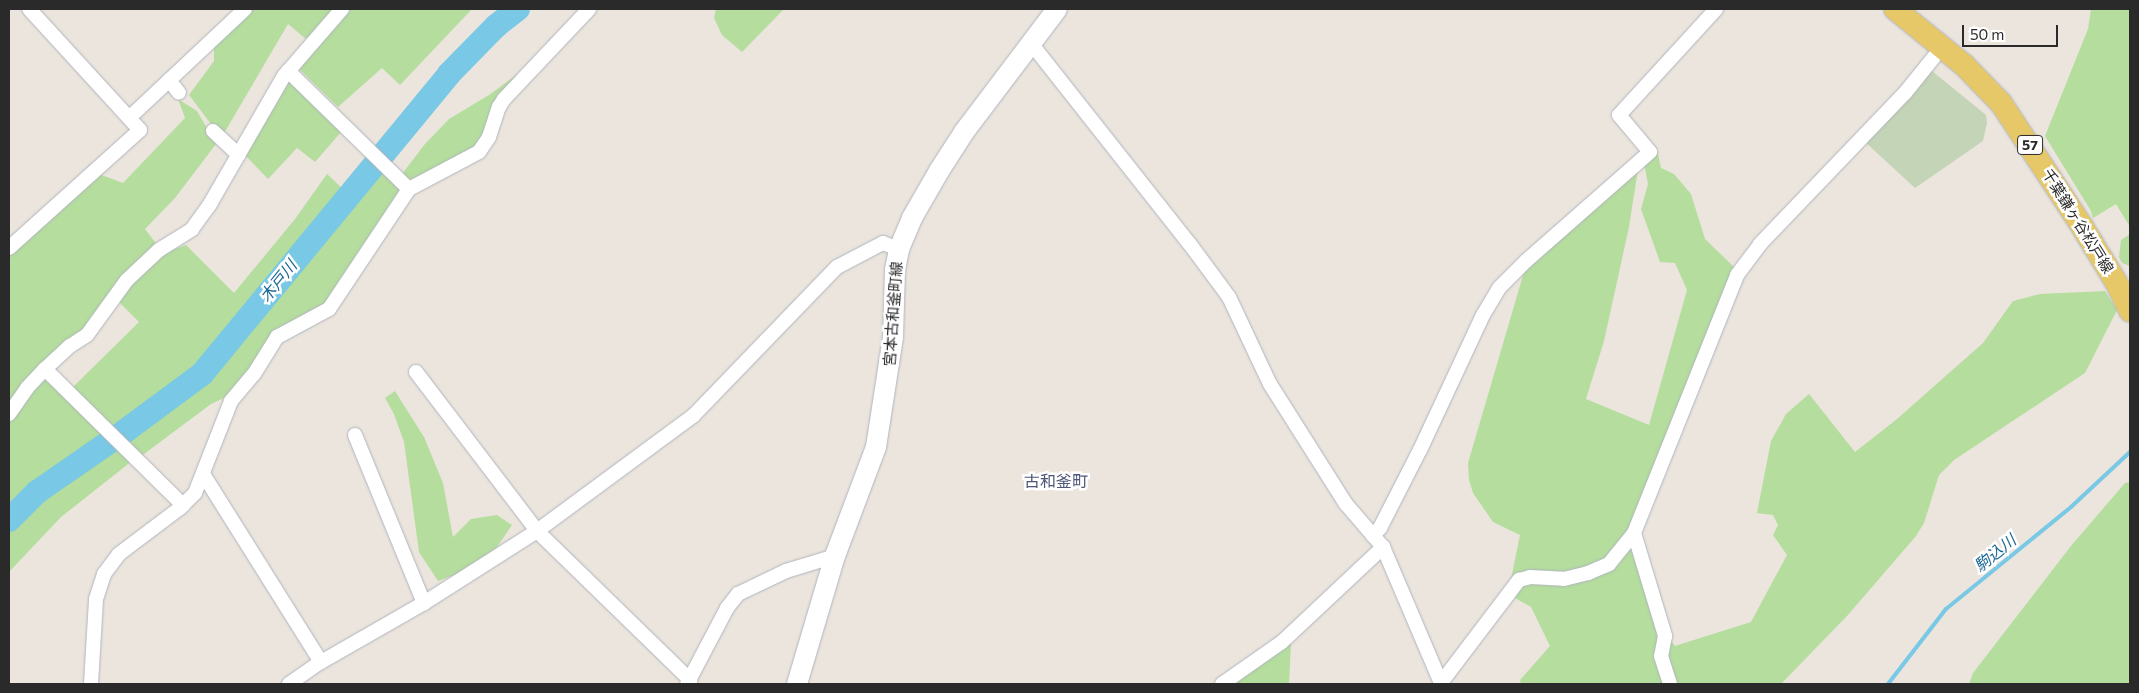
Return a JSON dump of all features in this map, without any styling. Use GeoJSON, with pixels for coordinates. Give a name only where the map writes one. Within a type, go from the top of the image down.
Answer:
{"type":"FeatureCollection","features":[{"type":"Feature","properties":{"kind":"main road","name":"千葉鎌ヶ谷松戸線"},"geometry":{"type":"LineString","coordinates":[[1895,9],[1942,46],[1987,87],[2017,124],[2122,280],[2130,311]]}},
{"type":"Feature","properties":{"kind":"street"},"geometry":{"type":"LineString","coordinates":[[9,248],[140,130],[29,9]]}},
{"type":"Feature","properties":{"kind":"street"},"geometry":{"type":"LineString","coordinates":[[129,118],[245,9]]}},
{"type":"Feature","properties":{"kind":"street"},"geometry":{"type":"LineString","coordinates":[[9,414],[27,388],[70,346],[87,335],[127,280],[159,250],[192,229],[210,204],[288,72],[342,9]]}},
{"type":"Feature","properties":{"kind":"street"},"geometry":{"type":"LineString","coordinates":[[91,684],[96,600],[104,574],[119,554],[183,505],[195,493],[231,401],[254,374],[278,336],[330,309],[409,189],[478,152],[489,138],[499,107],[504,99],[590,9]]}},
{"type":"Feature","properties":{"kind":"street","name":"宮本古和釜町線"},"geometry":{"type":"LineString","coordinates":[[797,684],[836,556],[876,447],[893,337],[894,270],[899,248],[912,218],[964,132],[1030,42],[1057,9]]}},
{"type":"Feature","properties":{"kind":"street"},"geometry":{"type":"LineString","coordinates":[[1373,536],[1380,528],[1420,450],[1483,315],[1499,288],[1526,261],[1650,152],[1620,115],[1716,9]]}},
{"type":"Feature","properties":{"kind":"street"},"geometry":{"type":"LineString","coordinates":[[1030,42],[1184,236],[1229,297],[1270,384],[1346,504],[1383,547],[1440,684]]}},
{"type":"Feature","properties":{"kind":"street"},"geometry":{"type":"LineString","coordinates":[[1440,684],[1519,580],[1530,577],[1564,579],[1588,573],[1609,564],[1634,532],[1737,275],[1760,244],[1905,93],[1942,46]]}},
{"type":"Feature","properties":{"kind":"street"},"geometry":{"type":"LineString","coordinates":[[288,72],[409,189]]}},
{"type":"Feature","properties":{"kind":"street"},"geometry":{"type":"LineString","coordinates":[[170,80],[178,93]]}},
{"type":"Feature","properties":{"kind":"street"},"geometry":{"type":"LineString","coordinates":[[213,131],[239,155]]}},
{"type":"Feature","properties":{"kind":"street"},"geometry":{"type":"LineString","coordinates":[[289,684],[321,662],[424,603],[537,531],[693,416],[837,267],[863,251],[882,243],[899,248]]}},
{"type":"Feature","properties":{"kind":"street"},"geometry":{"type":"LineString","coordinates":[[45,370],[183,505]]}},
{"type":"Feature","properties":{"kind":"street"},"geometry":{"type":"LineString","coordinates":[[416,372],[537,531],[688,682],[727,608],[738,594],[786,571],[836,556]]}},
{"type":"Feature","properties":{"kind":"street"},"geometry":{"type":"LineString","coordinates":[[355,435],[424,603]]}},
{"type":"Feature","properties":{"kind":"street"},"geometry":{"type":"LineString","coordinates":[[203,474],[321,662]]}},
{"type":"Feature","properties":{"kind":"street"},"geometry":{"type":"LineString","coordinates":[[1634,532],[1666,636],[1661,656],[1670,684]]}},
{"type":"Feature","properties":{"kind":"street"},"geometry":{"type":"LineString","coordinates":[[1222,684],[1282,642],[1383,547]]}},
{"type":"Feature","properties":{"kind":"green space"},"geometry":{"type":"Polygon","coordinates":[[[252,9],[333,9],[306,39],[288,24],[223,135],[214,128],[189,95],[214,61],[214,42],[252,9]]]}},
{"type":"Feature","properties":{"kind":"green space"},"geometry":{"type":"Polygon","coordinates":[[[347,9],[472,9],[400,85],[382,68],[338,107],[297,67],[347,9]]]}},
{"type":"Feature","properties":{"kind":"green space"},"geometry":{"type":"Polygon","coordinates":[[[716,9],[784,9],[742,52],[722,35],[714,18],[716,9]]]}},
{"type":"Feature","properties":{"kind":"green space"},"geometry":{"type":"Polygon","coordinates":[[[2091,9],[2130,9],[2130,227],[2116,204],[2093,218],[2091,211],[2045,136],[2088,29],[2091,9]]]}},
{"type":"Feature","properties":{"kind":"green space"},"geometry":{"type":"Polygon","coordinates":[[[538,59],[475,148],[410,181],[402,174],[425,144],[449,119],[489,95],[538,59]]]}},
{"type":"Feature","properties":{"kind":"green space"},"geometry":{"type":"Polygon","coordinates":[[[1932,71],[1986,115],[1987,123],[1983,141],[1915,188],[1864,141],[1932,71]]]}},
{"type":"Feature","properties":{"kind":"green space"},"geometry":{"type":"Polygon","coordinates":[[[286,79],[341,132],[315,162],[297,148],[268,179],[243,153],[286,79]]]}},
{"type":"Feature","properties":{"kind":"green space"},"geometry":{"type":"Polygon","coordinates":[[[178,99],[197,111],[216,144],[175,198],[145,229],[158,246],[85,331],[9,405],[9,252],[96,173],[123,183],[185,118],[178,99]]]}},
{"type":"Feature","properties":{"kind":"green space"},"geometry":{"type":"Polygon","coordinates":[[[1650,147],[1658,154],[1661,168],[1674,174],[1691,194],[1705,239],[1735,268],[1630,530],[1668,637],[1675,646],[1751,622],[1787,555],[1773,535],[1778,525],[1773,515],[1757,513],[1771,441],[1786,414],[1809,394],[1855,452],[1897,419],[1983,343],[2013,301],[2040,294],[2105,291],[2117,310],[2085,373],[1954,460],[1939,475],[1924,523],[1916,536],[1847,616],[1781,684],[1521,684],[1520,680],[1550,646],[1531,607],[1508,594],[1520,535],[1493,522],[1473,493],[1469,480],[1468,463],[1524,272],[1638,169],[1629,227],[1604,341],[1586,399],[1649,425],[1687,290],[1675,263],[1660,262],[1641,209],[1648,184],[1644,163],[1650,147]]]}},
{"type":"Feature","properties":{"kind":"green space"},"geometry":{"type":"Polygon","coordinates":[[[378,165],[400,188],[401,194],[323,307],[284,329],[237,387],[140,457],[123,439],[205,377],[378,165]]]}},
{"type":"Feature","properties":{"kind":"green space"},"geometry":{"type":"Polygon","coordinates":[[[327,174],[346,192],[199,371],[117,435],[71,389],[139,322],[118,301],[130,284],[166,252],[186,245],[234,293],[295,219],[327,174]]]}},
{"type":"Feature","properties":{"kind":"green space"},"geometry":{"type":"Polygon","coordinates":[[[2130,234],[2130,266],[2122,263],[2119,257],[2121,240],[2130,234]]]}},
{"type":"Feature","properties":{"kind":"green space"},"geometry":{"type":"Polygon","coordinates":[[[46,377],[107,437],[32,488],[9,510],[9,420],[32,390],[46,377]]]}},
{"type":"Feature","properties":{"kind":"green space"},"geometry":{"type":"Polygon","coordinates":[[[395,391],[424,437],[443,483],[453,537],[471,519],[497,515],[512,525],[497,547],[468,570],[438,581],[419,552],[404,442],[394,414],[385,398],[395,391]]]}},
{"type":"Feature","properties":{"kind":"green space"},"geometry":{"type":"Polygon","coordinates":[[[115,446],[132,461],[61,517],[9,572],[9,527],[43,495],[115,446]]]}},
{"type":"Feature","properties":{"kind":"green space"},"geometry":{"type":"Polygon","coordinates":[[[2130,482],[2130,684],[1969,684],[1973,673],[2071,546],[2125,483],[2130,482]]]}},
{"type":"Feature","properties":{"kind":"green space"},"geometry":{"type":"Polygon","coordinates":[[[1291,643],[1289,684],[1233,684],[1291,643]]]}},
{"type":"Feature","properties":{"kind":"waterway","name":"木戸川"},"geometry":{"type":"LineString","coordinates":[[9,520],[37,492],[125,431],[202,374],[449,74],[496,26],[518,9]]}},
{"type":"Feature","properties":{"kind":"waterway","name":"駒込川"},"geometry":{"type":"LineString","coordinates":[[1888,684],[1946,609],[2071,507],[2130,452]]}},
{"type":"Feature","properties":{"kind":"district","name":"古和釜町"},"geometry":{"type":"Point","coordinates":[1056,481]}}]}
